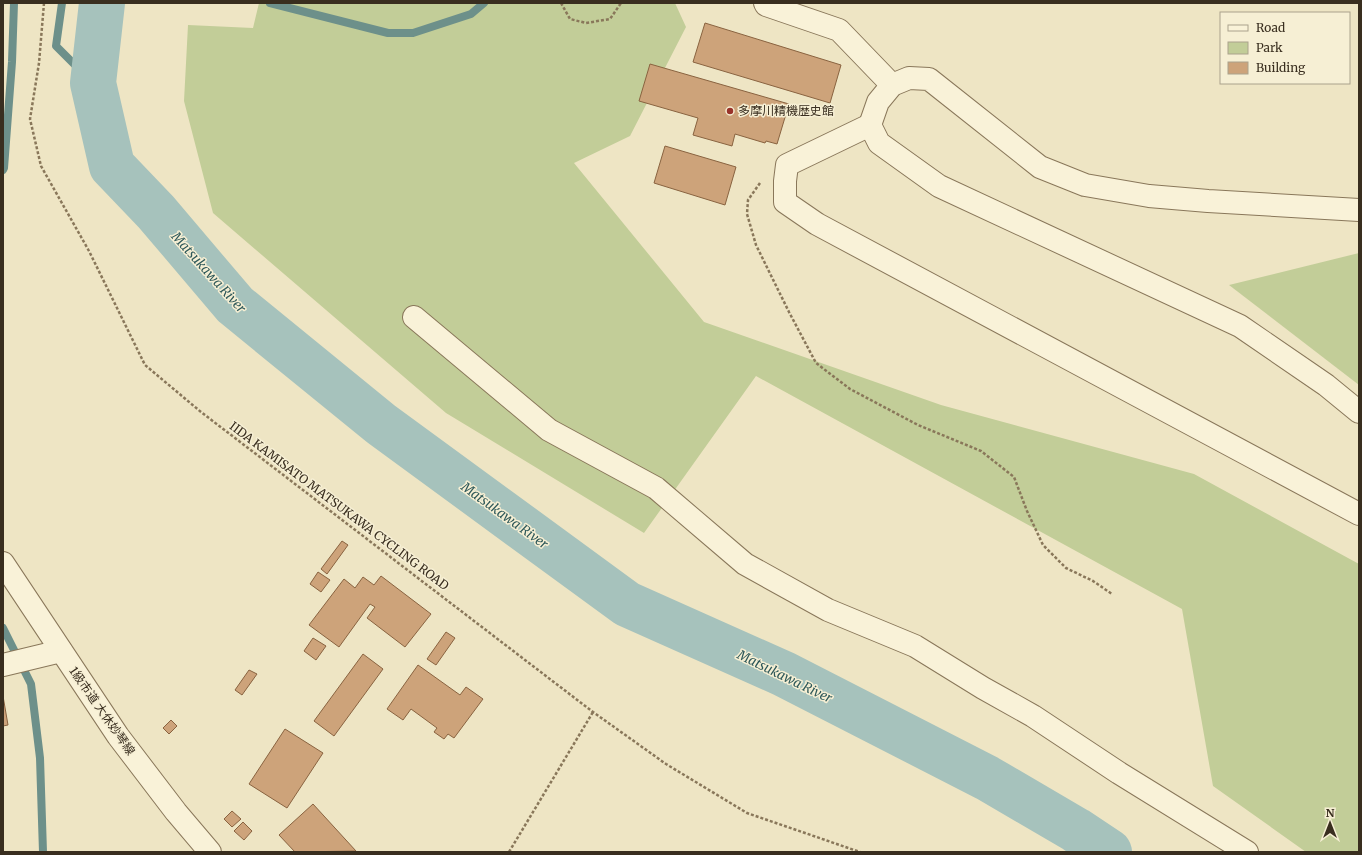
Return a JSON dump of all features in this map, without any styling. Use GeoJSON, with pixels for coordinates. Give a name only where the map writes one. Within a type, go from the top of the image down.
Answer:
{"type":"FeatureCollection","features":[{"type":"Feature","properties":{"kind":"street"},"geometry":{"type":"LineString","coordinates":[[765,3],[766,5],[839,30],[892,85]]}},
{"type":"Feature","properties":{"kind":"street"},"geometry":{"type":"LineString","coordinates":[[1359,210],[1149,196],[1085,185],[1040,167],[929,79],[909,78],[892,85],[878,102],[870,125],[788,165],[785,181],[785,202],[817,224],[1359,514]]}},
{"type":"Feature","properties":{"kind":"street"},"geometry":{"type":"LineString","coordinates":[[870,125],[879,143],[938,186],[1240,326],[1326,385],[1359,412]]}},
{"type":"Feature","properties":{"kind":"street"},"geometry":{"type":"LineString","coordinates":[[414,317],[549,430],[656,488],[745,564],[828,610],[915,646],[983,688],[1033,716],[1119,773],[1246,852]]}},
{"type":"Feature","properties":{"kind":"street","name":"1級市道 大休妙琴線"},"geometry":{"type":"LineString","coordinates":[[3,563],[118,736],[176,812],[210,852]]}},
{"type":"Feature","properties":{"kind":"street"},"geometry":{"type":"LineString","coordinates":[[3,665],[61,651]]}},
{"type":"Feature","properties":{"kind":"path","name":"IIDA KAMISATO MATSUKAWA CYCLING ROAD"},"geometry":{"type":"LineString","coordinates":[[44,3],[39,63],[30,119],[41,166],[89,251],[145,365],[201,412],[593,712],[666,764],[747,813],[860,852]]}},
{"type":"Feature","properties":{"kind":"path"},"geometry":{"type":"LineString","coordinates":[[561,3],[570,19],[586,23],[610,19],[621,3]]}},
{"type":"Feature","properties":{"kind":"path"},"geometry":{"type":"LineString","coordinates":[[788,165],[760,182],[748,200],[747,214],[756,245],[788,312],[816,363],[850,389],[918,425],[981,451],[1003,468],[1014,477],[1027,511],[1043,545],[1066,568],[1093,581],[1112,594]]}},
{"type":"Feature","properties":{"kind":"path"},"geometry":{"type":"LineString","coordinates":[[509,852],[593,712]]}},
{"type":"Feature","properties":{"kind":"green space"},"geometry":{"type":"Polygon","coordinates":[[[259,3],[675,3],[686,27],[630,136],[574,163],[704,322],[941,405],[1194,474],[1359,564],[1359,852],[1306,852],[1213,786],[1182,609],[756,376],[644,533],[446,413],[213,213],[184,101],[188,25],[253,28],[259,3]]]}},
{"type":"Feature","properties":{"kind":"green space"},"geometry":{"type":"Polygon","coordinates":[[[1359,253],[1359,385],[1229,285],[1359,253]]]}},
{"type":"Feature","properties":{"kind":"building"},"geometry":{"type":"Polygon","coordinates":[[[705,23],[841,65],[830,103],[693,62],[705,23]]]}},
{"type":"Feature","properties":{"kind":"building","name":"多摩川精機歴史館"},"geometry":{"type":"Polygon","coordinates":[[[650,64],[789,104],[777,144],[766,141],[765,143],[735,134],[732,146],[693,135],[698,118],[639,101],[650,64]]]}},
{"type":"Feature","properties":{"kind":"building"},"geometry":{"type":"Polygon","coordinates":[[[665,146],[736,167],[725,205],[654,183],[665,146]]]}},
{"type":"Feature","properties":{"kind":"building"},"geometry":{"type":"Polygon","coordinates":[[[342,541],[348,545],[327,574],[321,569],[342,541]]]}},
{"type":"Feature","properties":{"kind":"building"},"geometry":{"type":"Polygon","coordinates":[[[318,572],[330,580],[321,592],[310,584],[318,572]]]}},
{"type":"Feature","properties":{"kind":"building"},"geometry":{"type":"Polygon","coordinates":[[[381,576],[431,614],[405,647],[367,618],[375,607],[370,604],[339,647],[309,625],[344,579],[355,588],[363,577],[374,585],[381,576]]]}},
{"type":"Feature","properties":{"kind":"building"},"geometry":{"type":"Polygon","coordinates":[[[446,632],[455,638],[436,665],[427,659],[446,632]]]}},
{"type":"Feature","properties":{"kind":"building"},"geometry":{"type":"Polygon","coordinates":[[[313,638],[326,646],[316,660],[304,651],[313,638]]]}},
{"type":"Feature","properties":{"kind":"building"},"geometry":{"type":"Polygon","coordinates":[[[363,654],[383,669],[334,736],[314,721],[363,654]]]}},
{"type":"Feature","properties":{"kind":"building"},"geometry":{"type":"Polygon","coordinates":[[[418,665],[460,695],[466,687],[483,699],[454,738],[448,734],[444,739],[434,732],[437,728],[411,709],[403,720],[387,709],[418,665]]]}},
{"type":"Feature","properties":{"kind":"building"},"geometry":{"type":"Polygon","coordinates":[[[249,670],[257,674],[242,695],[235,690],[249,670]]]}},
{"type":"Feature","properties":{"kind":"building"},"geometry":{"type":"Polygon","coordinates":[[[3,696],[8,725],[3,726],[3,696]]]}},
{"type":"Feature","properties":{"kind":"building"},"geometry":{"type":"Polygon","coordinates":[[[171,720],[177,726],[169,734],[163,728],[171,720]]]}},
{"type":"Feature","properties":{"kind":"building"},"geometry":{"type":"Polygon","coordinates":[[[285,729],[323,753],[287,808],[249,784],[285,729]]]}},
{"type":"Feature","properties":{"kind":"building"},"geometry":{"type":"Polygon","coordinates":[[[313,804],[356,851],[295,852],[279,835],[313,804]]]}},
{"type":"Feature","properties":{"kind":"building"},"geometry":{"type":"Polygon","coordinates":[[[232,811],[241,819],[232,827],[224,819],[232,811]]]}},
{"type":"Feature","properties":{"kind":"building"},"geometry":{"type":"Polygon","coordinates":[[[243,822],[252,831],[244,840],[234,831],[243,822]]]}},
{"type":"Feature","properties":{"kind":"waterway"},"geometry":{"type":"LineString","coordinates":[[3,170],[12,62],[14,3]]}},
{"type":"Feature","properties":{"kind":"waterway"},"geometry":{"type":"LineString","coordinates":[[62,3],[56,46],[93,83]]}},
{"type":"Feature","properties":{"kind":"waterway","name":"Matsukawa River"},"geometry":{"type":"LineString","coordinates":[[102,3],[93,83],[112,166],[156,212],[235,305],[381,424],[627,604],[784,674],[987,778],[1076,830],[1109,852]]}},
{"type":"Feature","properties":{"kind":"waterway"},"geometry":{"type":"LineString","coordinates":[[270,3],[388,33],[413,33],[471,14],[484,3]]}},
{"type":"Feature","properties":{"kind":"waterway"},"geometry":{"type":"LineString","coordinates":[[3,628],[31,684],[40,758],[43,852]]}},
{"type":"Feature","properties":{"kind":"place","name":"多摩川精機歴史館"},"geometry":{"type":"Point","coordinates":[730,111]}}]}
